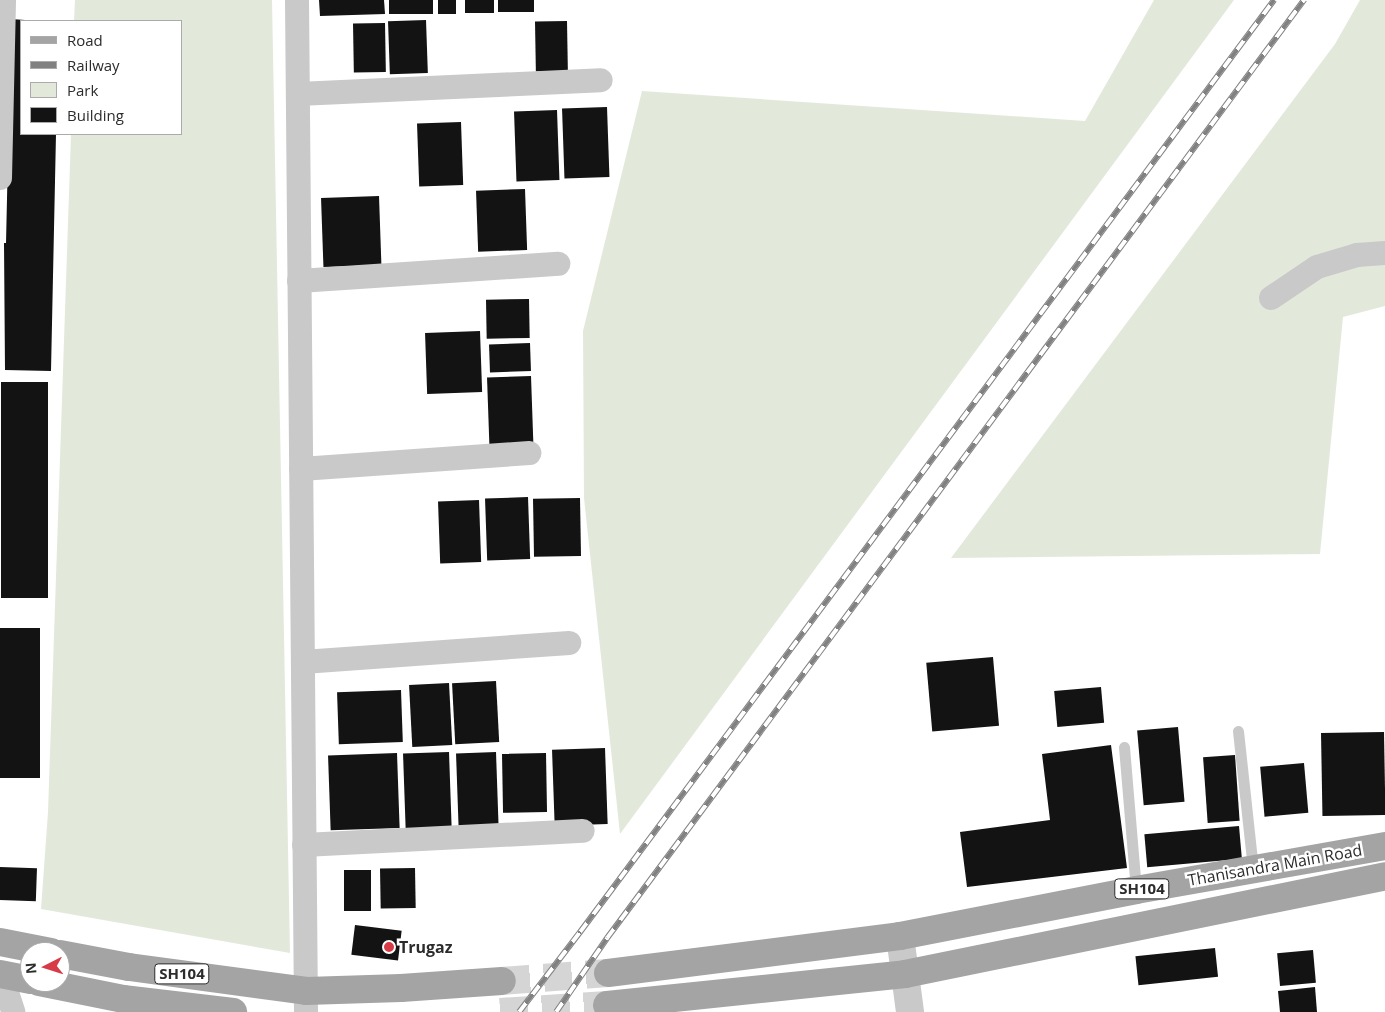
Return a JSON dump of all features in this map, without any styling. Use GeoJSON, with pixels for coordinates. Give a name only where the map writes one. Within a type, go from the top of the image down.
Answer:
{"type":"FeatureCollection","features":[{"type":"Feature","properties":{"kind":"main road","name":"Thanisandra Main Road"},"geometry":{"type":"LineString","coordinates":[[900,936],[1136,890],[1385,846]]}},
{"type":"Feature","properties":{"kind":"main road","name":"Thanisandra Main Road"},"geometry":{"type":"LineString","coordinates":[[904,974],[1385,876]]}},
{"type":"Feature","properties":{"kind":"main road","name":"SH104"},"geometry":{"type":"LineString","coordinates":[[608,972],[900,936]]}},
{"type":"Feature","properties":{"kind":"main road"},"geometry":{"type":"LineString","coordinates":[[0,942],[20,946]]}},
{"type":"Feature","properties":{"kind":"main road","name":"SH104"},"geometry":{"type":"LineString","coordinates":[[70,956],[306,1001],[401,988],[502,980]]}},
{"type":"Feature","properties":{"kind":"main road"},"geometry":{"type":"LineString","coordinates":[[1,974],[20,978]]}},
{"type":"Feature","properties":{"kind":"main road","name":"SH104"},"geometry":{"type":"LineString","coordinates":[[607,1005],[904,974]]}},
{"type":"Feature","properties":{"kind":"main road","name":"SH104"},"geometry":{"type":"LineString","coordinates":[[70,988],[123,999],[233,1012]]}},
{"type":"Feature","properties":{"kind":"street"},"geometry":{"type":"LineString","coordinates":[[0,178],[4,0]]}},
{"type":"Feature","properties":{"kind":"street"},"geometry":{"type":"LineString","coordinates":[[297,0],[306,1001]]}},
{"type":"Feature","properties":{"kind":"street"},"geometry":{"type":"LineString","coordinates":[[298,94],[601,80]]}},
{"type":"Feature","properties":{"kind":"street"},"geometry":{"type":"LineString","coordinates":[[1270,298],[1317,267],[1357,255],[1385,253]]}},
{"type":"Feature","properties":{"kind":"street"},"geometry":{"type":"LineString","coordinates":[[299,281],[558,264]]}},
{"type":"Feature","properties":{"kind":"street"},"geometry":{"type":"LineString","coordinates":[[301,469],[529,453]]}},
{"type":"Feature","properties":{"kind":"street"},"geometry":{"type":"LineString","coordinates":[[302,662],[569,643]]}},
{"type":"Feature","properties":{"kind":"street"},"geometry":{"type":"LineString","coordinates":[[304,845],[583,831]]}},
{"type":"Feature","properties":{"kind":"street"},"geometry":{"type":"LineString","coordinates":[[900,936],[910,1012]]}},
{"type":"Feature","properties":{"kind":"street"},"geometry":{"type":"LineString","coordinates":[[1,974],[13,1012]]}},
{"type":"Feature","properties":{"kind":"lane"},"geometry":{"type":"LineString","coordinates":[[1238,731],[1253,869]]}},
{"type":"Feature","properties":{"kind":"lane"},"geometry":{"type":"LineString","coordinates":[[1124,747],[1136,890]]}},
{"type":"Feature","properties":{"kind":"green space"},"geometry":{"type":"Polygon","coordinates":[[[75,0],[272,0],[290,953],[41,909],[48,812],[71,135],[182,135],[182,20],[74,20],[75,0]]]}},
{"type":"Feature","properties":{"kind":"green space"},"geometry":{"type":"Polygon","coordinates":[[[1154,0],[1234,0],[620,834],[584,498],[583,331],[642,91],[1085,121],[1154,0]]]}},
{"type":"Feature","properties":{"kind":"green space"},"geometry":{"type":"Polygon","coordinates":[[[1360,0],[1385,0],[1385,306],[1343,317],[1320,554],[951,558],[1335,44],[1360,0]]]}},
{"type":"Feature","properties":{"kind":"building"},"geometry":{"type":"Polygon","coordinates":[[[319,0],[384,0],[385,14],[320,16],[319,0]]]}},
{"type":"Feature","properties":{"kind":"building"},"geometry":{"type":"Polygon","coordinates":[[[389,0],[433,0],[433,14],[389,14],[389,0]]]}},
{"type":"Feature","properties":{"kind":"building"},"geometry":{"type":"Polygon","coordinates":[[[438,0],[456,0],[456,14],[438,14],[438,0]]]}},
{"type":"Feature","properties":{"kind":"building"},"geometry":{"type":"Polygon","coordinates":[[[465,0],[494,0],[494,13],[465,13],[465,0]]]}},
{"type":"Feature","properties":{"kind":"building"},"geometry":{"type":"Polygon","coordinates":[[[498,0],[534,0],[534,12],[498,12],[498,0]]]}},
{"type":"Feature","properties":{"kind":"building"},"geometry":{"type":"Polygon","coordinates":[[[11,19],[25,20],[20,20],[20,135],[56,135],[51,371],[5,370],[4,243],[6,243],[11,19]]]}},
{"type":"Feature","properties":{"kind":"building"},"geometry":{"type":"Polygon","coordinates":[[[426,20],[428,73],[390,74],[388,21],[426,20]]]}},
{"type":"Feature","properties":{"kind":"building"},"geometry":{"type":"Polygon","coordinates":[[[567,21],[568,71],[536,72],[535,22],[567,21]]]}},
{"type":"Feature","properties":{"kind":"building"},"geometry":{"type":"Polygon","coordinates":[[[385,23],[386,72],[354,73],[353,24],[385,23]]]}},
{"type":"Feature","properties":{"kind":"building"},"geometry":{"type":"Polygon","coordinates":[[[607,107],[609,177],[564,179],[562,109],[607,107]]]}},
{"type":"Feature","properties":{"kind":"building"},"geometry":{"type":"Polygon","coordinates":[[[557,110],[559,180],[516,181],[514,112],[557,110]]]}},
{"type":"Feature","properties":{"kind":"building"},"geometry":{"type":"Polygon","coordinates":[[[461,122],[463,185],[419,186],[417,124],[461,122]]]}},
{"type":"Feature","properties":{"kind":"building"},"geometry":{"type":"Polygon","coordinates":[[[525,189],[527,250],[478,252],[476,191],[525,189]]]}},
{"type":"Feature","properties":{"kind":"building"},"geometry":{"type":"Polygon","coordinates":[[[379,196],[381,265],[323,267],[321,198],[379,196]]]}},
{"type":"Feature","properties":{"kind":"building"},"geometry":{"type":"Polygon","coordinates":[[[529,299],[530,338],[487,339],[486,300],[529,299]]]}},
{"type":"Feature","properties":{"kind":"building"},"geometry":{"type":"Polygon","coordinates":[[[480,331],[482,392],[427,394],[425,333],[480,331]]]}},
{"type":"Feature","properties":{"kind":"building"},"geometry":{"type":"Polygon","coordinates":[[[530,343],[531,371],[490,372],[489,344],[530,343]]]}},
{"type":"Feature","properties":{"kind":"building"},"geometry":{"type":"Polygon","coordinates":[[[531,376],[534,449],[490,450],[487,378],[531,376]]]}},
{"type":"Feature","properties":{"kind":"building"},"geometry":{"type":"Polygon","coordinates":[[[1,382],[48,382],[48,598],[1,598],[1,382]]]}},
{"type":"Feature","properties":{"kind":"building"},"geometry":{"type":"Polygon","coordinates":[[[528,497],[530,559],[487,560],[485,499],[528,497]]]}},
{"type":"Feature","properties":{"kind":"building"},"geometry":{"type":"Polygon","coordinates":[[[580,498],[581,556],[534,557],[533,499],[580,498]]]}},
{"type":"Feature","properties":{"kind":"building"},"geometry":{"type":"Polygon","coordinates":[[[479,500],[481,562],[440,563],[438,501],[479,500]]]}},
{"type":"Feature","properties":{"kind":"building"},"geometry":{"type":"Polygon","coordinates":[[[0,628],[40,628],[40,778],[0,778],[0,628]]]}},
{"type":"Feature","properties":{"kind":"building"},"geometry":{"type":"Polygon","coordinates":[[[993,657],[999,726],[932,732],[926,663],[993,657]]]}},
{"type":"Feature","properties":{"kind":"building"},"geometry":{"type":"Polygon","coordinates":[[[496,681],[499,742],[455,744],[452,683],[496,681]]]}},
{"type":"Feature","properties":{"kind":"building"},"geometry":{"type":"Polygon","coordinates":[[[449,683],[452,745],[412,747],[409,685],[449,683]]]}},
{"type":"Feature","properties":{"kind":"building"},"geometry":{"type":"Polygon","coordinates":[[[1101,687],[1104,723],[1057,727],[1054,691],[1101,687]]]}},
{"type":"Feature","properties":{"kind":"building"},"geometry":{"type":"Polygon","coordinates":[[[401,690],[403,742],[339,744],[337,692],[401,690]]]}},
{"type":"Feature","properties":{"kind":"building"},"geometry":{"type":"Polygon","coordinates":[[[1178,727],[1185,802],[1144,805],[1137,731],[1178,727]]]}},
{"type":"Feature","properties":{"kind":"building"},"geometry":{"type":"Polygon","coordinates":[[[1384,732],[1385,815],[1322,816],[1321,733],[1384,732]]]}},
{"type":"Feature","properties":{"kind":"building"},"geometry":{"type":"Polygon","coordinates":[[[1111,745],[1127,868],[967,887],[960,832],[1050,820],[1042,754],[1111,745]]]}},
{"type":"Feature","properties":{"kind":"building"},"geometry":{"type":"Polygon","coordinates":[[[605,748],[608,824],[555,826],[552,750],[605,748]]]}},
{"type":"Feature","properties":{"kind":"building"},"geometry":{"type":"Polygon","coordinates":[[[449,752],[452,828],[406,830],[403,754],[449,752]]]}},
{"type":"Feature","properties":{"kind":"building"},"geometry":{"type":"Polygon","coordinates":[[[496,752],[499,825],[459,826],[456,753],[496,752]]]}},
{"type":"Feature","properties":{"kind":"building"},"geometry":{"type":"Polygon","coordinates":[[[397,753],[400,828],[331,830],[328,755],[397,753]]]}},
{"type":"Feature","properties":{"kind":"building"},"geometry":{"type":"Polygon","coordinates":[[[546,753],[547,812],[503,813],[502,754],[546,753]]]}},
{"type":"Feature","properties":{"kind":"building"},"geometry":{"type":"Polygon","coordinates":[[[1235,755],[1240,821],[1208,823],[1203,757],[1235,755]]]}},
{"type":"Feature","properties":{"kind":"building"},"geometry":{"type":"Polygon","coordinates":[[[1304,763],[1308,813],[1265,817],[1260,767],[1304,763]]]}},
{"type":"Feature","properties":{"kind":"building"},"geometry":{"type":"Polygon","coordinates":[[[1239,826],[1242,859],[1147,867],[1144,834],[1239,826]]]}},
{"type":"Feature","properties":{"kind":"building"},"geometry":{"type":"Polygon","coordinates":[[[0,867],[37,868],[36,901],[0,900],[0,867]]]}},
{"type":"Feature","properties":{"kind":"building"},"geometry":{"type":"Polygon","coordinates":[[[415,868],[416,908],[381,909],[380,869],[415,868]]]}},
{"type":"Feature","properties":{"kind":"building"},"geometry":{"type":"Polygon","coordinates":[[[344,870],[371,870],[371,911],[344,911],[344,870]]]}},
{"type":"Feature","properties":{"kind":"building"},"geometry":{"type":"Polygon","coordinates":[[[355,925],[402,931],[398,961],[351,955],[355,925]]]}},
{"type":"Feature","properties":{"kind":"building"},"geometry":{"type":"Polygon","coordinates":[[[1215,948],[1218,977],[1138,985],[1135,956],[1215,948]]]}},
{"type":"Feature","properties":{"kind":"building"},"geometry":{"type":"Polygon","coordinates":[[[1313,950],[1316,983],[1280,986],[1277,953],[1313,950]]]}},
{"type":"Feature","properties":{"kind":"building"},"geometry":{"type":"Polygon","coordinates":[[[1315,987],[1317,1012],[1280,1012],[1278,991],[1315,987]]]}},
{"type":"Feature","properties":{"kind":"tunnel"},"geometry":{"type":"LineString","coordinates":[[502,981],[608,973]]}},
{"type":"Feature","properties":{"kind":"tunnel"},"geometry":{"type":"LineString","coordinates":[[500,1012],[607,1005]]}},
{"type":"Feature","properties":{"kind":"railway"},"geometry":{"type":"LineString","coordinates":[[519,1012],[1274,0]]}},
{"type":"Feature","properties":{"kind":"railway"},"geometry":{"type":"LineString","coordinates":[[556,1012],[607,938],[1304,0]]}},
{"type":"Feature","properties":{"kind":"place","name":"Trugaz"},"geometry":{"type":"Point","coordinates":[389,947]}}]}
